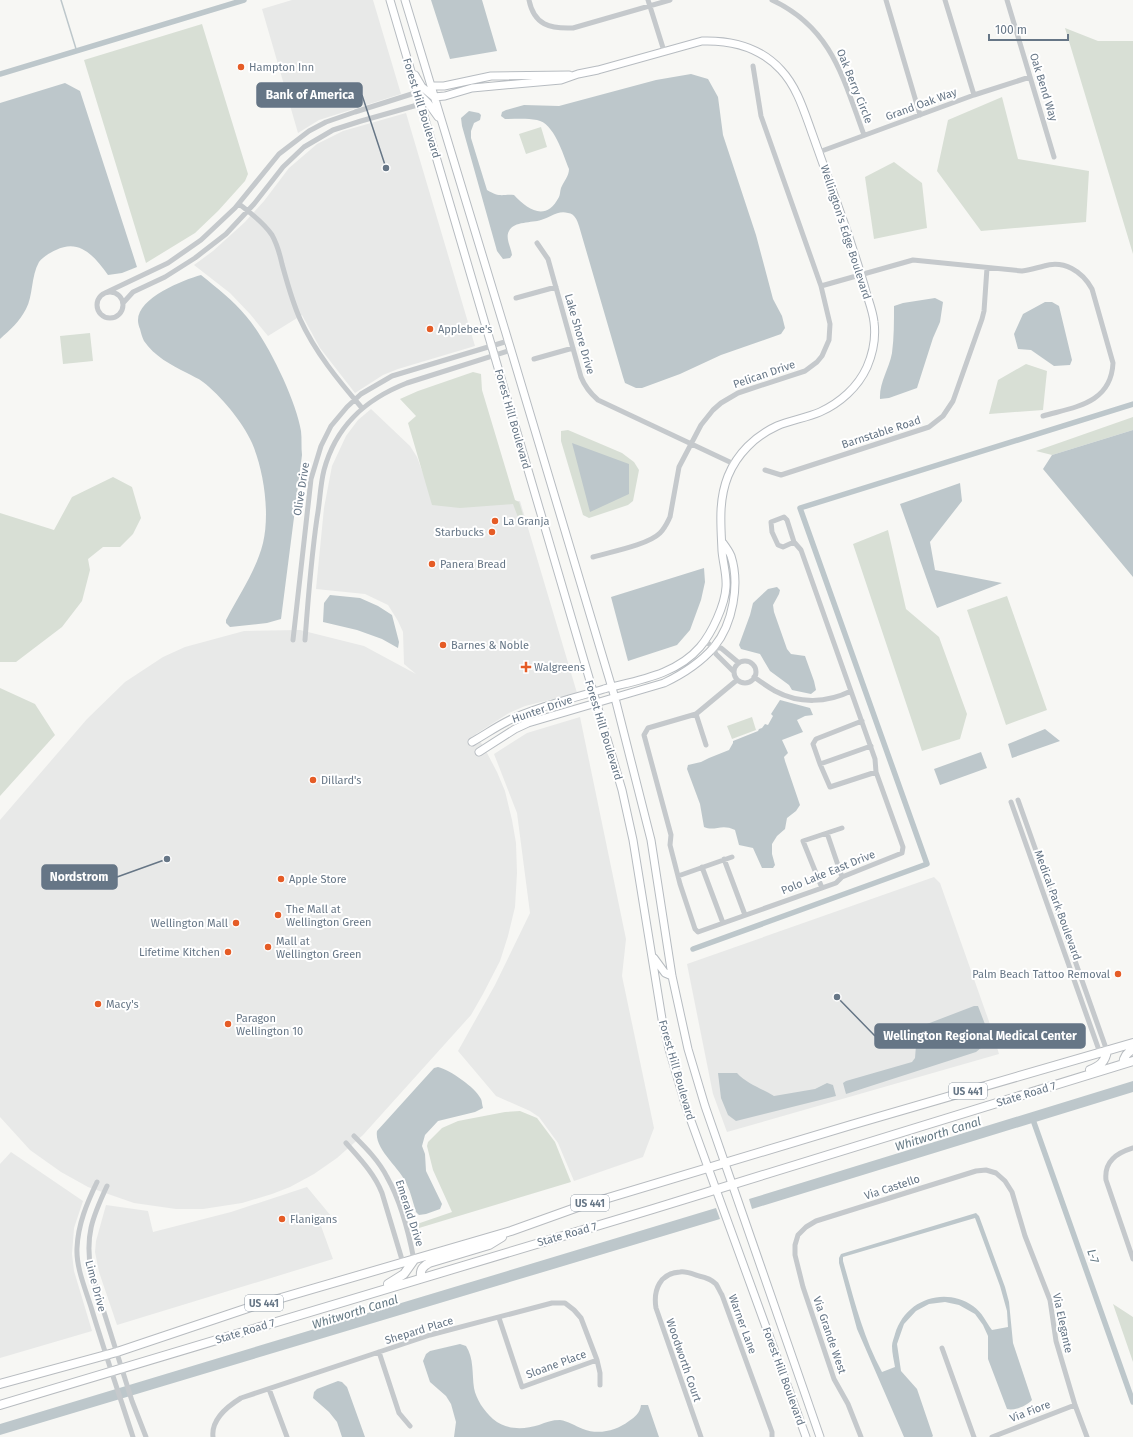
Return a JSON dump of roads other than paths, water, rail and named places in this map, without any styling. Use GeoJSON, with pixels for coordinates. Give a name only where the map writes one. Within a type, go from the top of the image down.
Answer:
{"type":"FeatureCollection","features":[{"type":"Feature","properties":{"kind":"main road","name":"Forest Hill Boulevard"},"geometry":{"type":"LineString","coordinates":[[390,0],[627,810],[639,871],[662,1019],[669,1049],[686,1107],[806,1437]]}},
{"type":"Feature","properties":{"kind":"main road","name":"Forest Hill Boulevard"},"geometry":{"type":"LineString","coordinates":[[404,0],[615,698],[651,840],[672,976],[688,1049],[705,1106],[820,1437]]}},
{"type":"Feature","properties":{"kind":"main road","name":"Wellington's Edge Boulevard"},"geometry":{"type":"LineString","coordinates":[[434,97],[445,96],[472,88],[534,84],[561,80],[578,74],[598,70],[691,44],[713,41],[736,43],[765,56],[781,70],[793,86],[819,152],[861,274],[873,316],[874,326],[871,358],[862,376],[850,392],[830,407],[820,412],[778,426],[758,437],[742,453],[734,464],[725,485],[721,507],[722,551],[726,586],[724,600],[710,635],[700,648],[683,663],[672,669],[636,681],[592,692]]}},
{"type":"Feature","properties":{"kind":"main road"},"geometry":{"type":"LineString","coordinates":[[409,62],[422,86],[434,97]]}},
{"type":"Feature","properties":{"kind":"main road","name":"Wellington's Edge Boulevard"},"geometry":{"type":"LineString","coordinates":[[431,86],[444,86],[491,76],[578,74]]}},
{"type":"Feature","properties":{"kind":"main road"},"geometry":{"type":"LineString","coordinates":[[418,92],[428,103],[441,122]]}},
{"type":"Feature","properties":{"kind":"main road","name":"Wellington's Edge Boulevard"},"geometry":{"type":"LineString","coordinates":[[615,698],[651,688],[677,677],[702,659],[713,647],[726,626],[734,596],[734,568],[730,554],[723,543]]}},
{"type":"Feature","properties":{"kind":"main road","name":"Hunter Drive"},"geometry":{"type":"LineString","coordinates":[[472,742],[501,724],[521,715],[592,692]]}},
{"type":"Feature","properties":{"kind":"main road","name":"Hunter Drive"},"geometry":{"type":"LineString","coordinates":[[479,752],[515,729],[528,723],[615,698]]}},
{"type":"Feature","properties":{"kind":"main road"},"geometry":{"type":"LineString","coordinates":[[652,954],[665,973],[672,976]]}},
{"type":"Feature","properties":{"kind":"main road","name":"State Road 7"},"geometry":{"type":"LineString","coordinates":[[0,1384],[117,1352],[254,1306],[511,1231],[578,1207],[851,1125],[1133,1043]]}},
{"type":"Feature","properties":{"kind":"main road"},"geometry":{"type":"LineString","coordinates":[[1122,1064],[1123,1058],[1133,1049]]}},
{"type":"Feature","properties":{"kind":"main road"},"geometry":{"type":"LineString","coordinates":[[1068,1081],[1098,1067],[1103,1062],[1103,1052]]}},
{"type":"Feature","properties":{"kind":"main road","name":"State Road 7"},"geometry":{"type":"LineString","coordinates":[[0,1405],[733,1185],[1133,1061]]}},
{"type":"Feature","properties":{"kind":"main road"},"geometry":{"type":"LineString","coordinates":[[421,1278],[420,1271],[423,1266],[489,1245],[511,1231]]}},
{"type":"Feature","properties":{"kind":"main road"},"geometry":{"type":"LineString","coordinates":[[366,1295],[404,1274],[414,1260]]}},
{"type":"Feature","properties":{"kind":"street"},"geometry":{"type":"LineString","coordinates":[[529,0],[533,13],[541,22],[547,26],[560,28],[573,28],[649,3],[670,0]]}},
{"type":"Feature","properties":{"kind":"street","name":"Oak Berry Circle"},"geometry":{"type":"LineString","coordinates":[[772,0],[806,21],[823,40],[841,73],[864,135]]}},
{"type":"Feature","properties":{"kind":"street"},"geometry":{"type":"LineString","coordinates":[[886,0],[920,115]]}},
{"type":"Feature","properties":{"kind":"street"},"geometry":{"type":"LineString","coordinates":[[945,0],[974,95]]}},
{"type":"Feature","properties":{"kind":"street","name":"Oak Bend Way"},"geometry":{"type":"LineString","coordinates":[[1007,0],[1054,157]]}},
{"type":"Feature","properties":{"kind":"street"},"geometry":{"type":"LineString","coordinates":[[649,3],[664,51]]}},
{"type":"Feature","properties":{"kind":"street","name":"Pelican Drive"},"geometry":{"type":"LineString","coordinates":[[593,557],[647,541],[660,533],[670,517],[679,467],[707,417],[721,403],[738,393],[804,371],[817,362],[822,356],[829,340],[830,324],[821,286],[761,116],[753,66]]}},
{"type":"Feature","properties":{"kind":"street","name":"Grand Oak Way"},"geometry":{"type":"LineString","coordinates":[[819,152],[974,95],[1030,77]]}},
{"type":"Feature","properties":{"kind":"street"},"geometry":{"type":"LineString","coordinates":[[104,293],[114,293],[121,298],[122,307],[118,315],[105,317],[98,311],[98,299],[104,293],[168,263],[186,251],[224,220],[239,204],[279,154],[293,142],[326,122],[418,92]]}},
{"type":"Feature","properties":{"kind":"street"},"geometry":{"type":"LineString","coordinates":[[122,303],[132,292],[165,277],[195,258],[226,234],[248,211],[280,171],[304,147],[333,130],[421,104]]}},
{"type":"Feature","properties":{"kind":"street"},"geometry":{"type":"LineString","coordinates":[[272,164],[280,171]]}},
{"type":"Feature","properties":{"kind":"street"},"geometry":{"type":"LineString","coordinates":[[239,204],[260,222],[272,236],[280,256],[294,304],[307,333],[334,375],[362,408]]}},
{"type":"Feature","properties":{"kind":"street","name":"Lake Shore Drive"},"geometry":{"type":"LineString","coordinates":[[537,243],[548,259],[573,348],[584,383],[588,390],[598,400],[734,464]]}},
{"type":"Feature","properties":{"kind":"street"},"geometry":{"type":"LineString","coordinates":[[821,286],[913,260],[1022,271],[1051,264],[1072,268],[1083,276],[1092,288],[1113,363],[1111,378],[1105,390],[1087,403],[1043,416]]}},
{"type":"Feature","properties":{"kind":"street","name":"Barnstable Road"},"geometry":{"type":"LineString","coordinates":[[765,470],[781,475],[929,427],[943,416],[953,401],[982,319],[984,311],[987,268]]}},
{"type":"Feature","properties":{"kind":"street"},"geometry":{"type":"LineString","coordinates":[[516,298],[556,287]]}},
{"type":"Feature","properties":{"kind":"street","name":"Olive Drive"},"geometry":{"type":"LineString","coordinates":[[293,640],[311,479],[325,436],[339,416],[370,388],[398,374],[508,341]]}},
{"type":"Feature","properties":{"kind":"street"},"geometry":{"type":"LineString","coordinates":[[534,359],[573,348]]}},
{"type":"Feature","properties":{"kind":"street","name":"Olive Drive"},"geometry":{"type":"LineString","coordinates":[[305,640],[315,529],[324,469],[336,440],[346,425],[362,408],[380,395],[390,390],[511,350]]}},
{"type":"Feature","properties":{"kind":"street","name":"Polo Lake East Drive"},"geometry":{"type":"LineString","coordinates":[[737,680],[696,714],[648,728],[644,735],[671,835],[670,845],[678,876],[695,929],[698,932],[836,883],[842,877],[902,853],[903,847],[876,772],[875,759],[871,746],[801,550],[794,542],[787,520],[784,518],[771,522],[772,532],[778,545],[783,547],[794,542]]}},
{"type":"Feature","properties":{"kind":"street"},"geometry":{"type":"LineString","coordinates":[[705,641],[713,647],[721,648],[739,663]]}},
{"type":"Feature","properties":{"kind":"street"},"geometry":{"type":"LineString","coordinates":[[713,647],[716,654],[734,672],[737,680],[740,682],[746,682],[754,677],[755,670],[752,664],[745,661],[739,663],[734,668],[734,672]]}},
{"type":"Feature","properties":{"kind":"street"},"geometry":{"type":"LineString","coordinates":[[754,677],[783,695],[804,700],[825,700],[851,691]]}},
{"type":"Feature","properties":{"kind":"street"},"geometry":{"type":"LineString","coordinates":[[696,714],[706,745]]}},
{"type":"Feature","properties":{"kind":"street"},"geometry":{"type":"LineString","coordinates":[[862,721],[816,739],[813,744],[830,787],[876,772]]}},
{"type":"Feature","properties":{"kind":"street"},"geometry":{"type":"LineString","coordinates":[[820,764],[871,746]]}},
{"type":"Feature","properties":{"kind":"street","name":"Medical Park Boulevard"},"geometry":{"type":"LineString","coordinates":[[1018,800],[1093,1012],[1103,1052]]}},
{"type":"Feature","properties":{"kind":"street","name":"Medical Park Boulevard"},"geometry":{"type":"LineString","coordinates":[[1010,802],[1086,1014],[1103,1052]]}},
{"type":"Feature","properties":{"kind":"street"},"geometry":{"type":"LineString","coordinates":[[822,888],[803,841],[842,828]]}},
{"type":"Feature","properties":{"kind":"street"},"geometry":{"type":"LineString","coordinates":[[827,833],[842,877]]}},
{"type":"Feature","properties":{"kind":"street"},"geometry":{"type":"LineString","coordinates":[[678,876],[732,856]]}},
{"type":"Feature","properties":{"kind":"street"},"geometry":{"type":"LineString","coordinates":[[724,859],[745,915]]}},
{"type":"Feature","properties":{"kind":"street"},"geometry":{"type":"LineString","coordinates":[[702,867],[722,923]]}},
{"type":"Feature","properties":{"kind":"street"},"geometry":{"type":"LineString","coordinates":[[1086,1014],[1093,1012]]}},
{"type":"Feature","properties":{"kind":"street","name":"Emerald Drive"},"geometry":{"type":"LineString","coordinates":[[354,1136],[378,1162],[393,1188],[411,1245],[414,1260]]}},
{"type":"Feature","properties":{"kind":"street","name":"Emerald Drive"},"geometry":{"type":"LineString","coordinates":[[346,1143],[378,1182],[403,1263]]}},
{"type":"Feature","properties":{"kind":"street"},"geometry":{"type":"LineString","coordinates":[[1133,1148],[1114,1157],[1108,1165],[1105,1175],[1133,1260]]}},
{"type":"Feature","properties":{"kind":"street","name":"Via Castello"},"geometry":{"type":"LineString","coordinates":[[798,1235],[806,1227],[816,1221],[976,1171],[986,1170],[996,1173]]}},
{"type":"Feature","properties":{"kind":"street","name":"Via Elegante"},"geometry":{"type":"LineString","coordinates":[[996,1173],[1006,1181],[1012,1192],[1025,1236],[1050,1300],[1056,1341],[1075,1404],[1087,1437]]}},
{"type":"Feature","properties":{"kind":"street","name":"Lime Drive"},"geometry":{"type":"LineString","coordinates":[[97,1182],[85,1206],[79,1226],[77,1249],[79,1266],[133,1437]]}},
{"type":"Feature","properties":{"kind":"street","name":"Lime Drive"},"geometry":{"type":"LineString","coordinates":[[107,1186],[96,1210],[90,1229],[89,1257],[91,1271],[132,1401],[146,1437]]}},
{"type":"Feature","properties":{"kind":"street","name":"Via Grande West"},"geometry":{"type":"LineString","coordinates":[[798,1235],[795,1244],[795,1255],[803,1287],[834,1379],[848,1404],[861,1437]]}},
{"type":"Feature","properties":{"kind":"street","name":"Warner Lane"},"geometry":{"type":"LineString","coordinates":[[656,1288],[664,1278],[671,1274],[681,1272],[706,1278],[716,1284],[722,1295],[772,1432],[772,1437]]}},
{"type":"Feature","properties":{"kind":"street","name":"Woodworth Court"},"geometry":{"type":"LineString","coordinates":[[656,1288],[654,1298],[656,1308],[701,1437]]}},
{"type":"Feature","properties":{"kind":"street","name":"Shepard Place"},"geometry":{"type":"LineString","coordinates":[[213,1437],[213,1432],[219,1417],[228,1406],[240,1398],[430,1335],[552,1303],[565,1303],[581,1318],[597,1360],[600,1373],[600,1385]]}},
{"type":"Feature","properties":{"kind":"street","name":"Sloane Place"},"geometry":{"type":"LineString","coordinates":[[499,1318],[522,1386],[597,1360]]}},
{"type":"Feature","properties":{"kind":"street"},"geometry":{"type":"LineString","coordinates":[[942,1348],[974,1437]]}},
{"type":"Feature","properties":{"kind":"street"},"geometry":{"type":"LineString","coordinates":[[379,1352],[399,1413],[410,1426]]}},
{"type":"Feature","properties":{"kind":"street"},"geometry":{"type":"LineString","coordinates":[[269,1389],[287,1437]]}},
{"type":"Feature","properties":{"kind":"street","name":"Via Fiore"},"geometry":{"type":"LineString","coordinates":[[992,1437],[1075,1404]]}},
{"type":"Feature","properties":{"kind":"waterway"},"geometry":{"type":"LineString","coordinates":[[61,0],[77,52]]}},
{"type":"Feature","properties":{"kind":"waterway"},"geometry":{"type":"LineString","coordinates":[[0,74],[244,0]]}},
{"type":"Feature","properties":{"kind":"waterway"},"geometry":{"type":"LineString","coordinates":[[693,949],[927,864],[800,508],[1133,404]]}},
{"type":"Feature","properties":{"kind":"waterway","name":"L-7"},"geometry":{"type":"LineString","coordinates":[[1032,1117],[1133,1402]]}},
{"type":"Feature","properties":{"kind":"place","name":"Hampton Inn"},"geometry":{"type":"Point","coordinates":[241,67]}},
{"type":"Feature","properties":{"kind":"place","name":"Bank of America"},"geometry":{"type":"Point","coordinates":[386,168]}},
{"type":"Feature","properties":{"kind":"place","name":"Applebee's"},"geometry":{"type":"Point","coordinates":[430,329]}},
{"type":"Feature","properties":{"kind":"place","name":"La Granja"},"geometry":{"type":"Point","coordinates":[495,521]}},
{"type":"Feature","properties":{"kind":"place","name":"Starbucks"},"geometry":{"type":"Point","coordinates":[492,532]}},
{"type":"Feature","properties":{"kind":"place","name":"Panera Bread"},"geometry":{"type":"Point","coordinates":[432,564]}},
{"type":"Feature","properties":{"kind":"place","name":"Barnes & Noble"},"geometry":{"type":"Point","coordinates":[443,645]}},
{"type":"Feature","properties":{"kind":"place","name":"Walgreens"},"geometry":{"type":"Point","coordinates":[526,667]}},
{"type":"Feature","properties":{"kind":"place","name":"Dillard's"},"geometry":{"type":"Point","coordinates":[313,780]}},
{"type":"Feature","properties":{"kind":"place","name":"Nordstrom"},"geometry":{"type":"Point","coordinates":[167,859]}},
{"type":"Feature","properties":{"kind":"place","name":"Apple Store"},"geometry":{"type":"Point","coordinates":[281,879]}},
{"type":"Feature","properties":{"kind":"place","name":"The Mall at Wellington Green"},"geometry":{"type":"Point","coordinates":[278,915]}},
{"type":"Feature","properties":{"kind":"place","name":"Wellington Mall"},"geometry":{"type":"Point","coordinates":[236,923]}},
{"type":"Feature","properties":{"kind":"place","name":"Mall at Wellington Green"},"geometry":{"type":"Point","coordinates":[268,947]}},
{"type":"Feature","properties":{"kind":"place","name":"Lifetime Kitchen"},"geometry":{"type":"Point","coordinates":[228,952]}},
{"type":"Feature","properties":{"kind":"place","name":"Palm Beach Tattoo Removal"},"geometry":{"type":"Point","coordinates":[1118,974]}},
{"type":"Feature","properties":{"kind":"place","name":"Wellington Regional Medical Center"},"geometry":{"type":"Point","coordinates":[837,997]}},
{"type":"Feature","properties":{"kind":"place","name":"Macy's"},"geometry":{"type":"Point","coordinates":[98,1004]}},
{"type":"Feature","properties":{"kind":"place","name":"Paragon Wellington 10"},"geometry":{"type":"Point","coordinates":[228,1024]}},
{"type":"Feature","properties":{"kind":"place","name":"Flanigans"},"geometry":{"type":"Point","coordinates":[282,1219]}},
{"type":"Feature","properties":{"kind":"water label","name":"Whitworth Canal"},"geometry":{"type":"Point","coordinates":[938,1134]}},
{"type":"Feature","properties":{"kind":"water label","name":"Whitworth Canal"},"geometry":{"type":"Point","coordinates":[355,1312]}}]}
